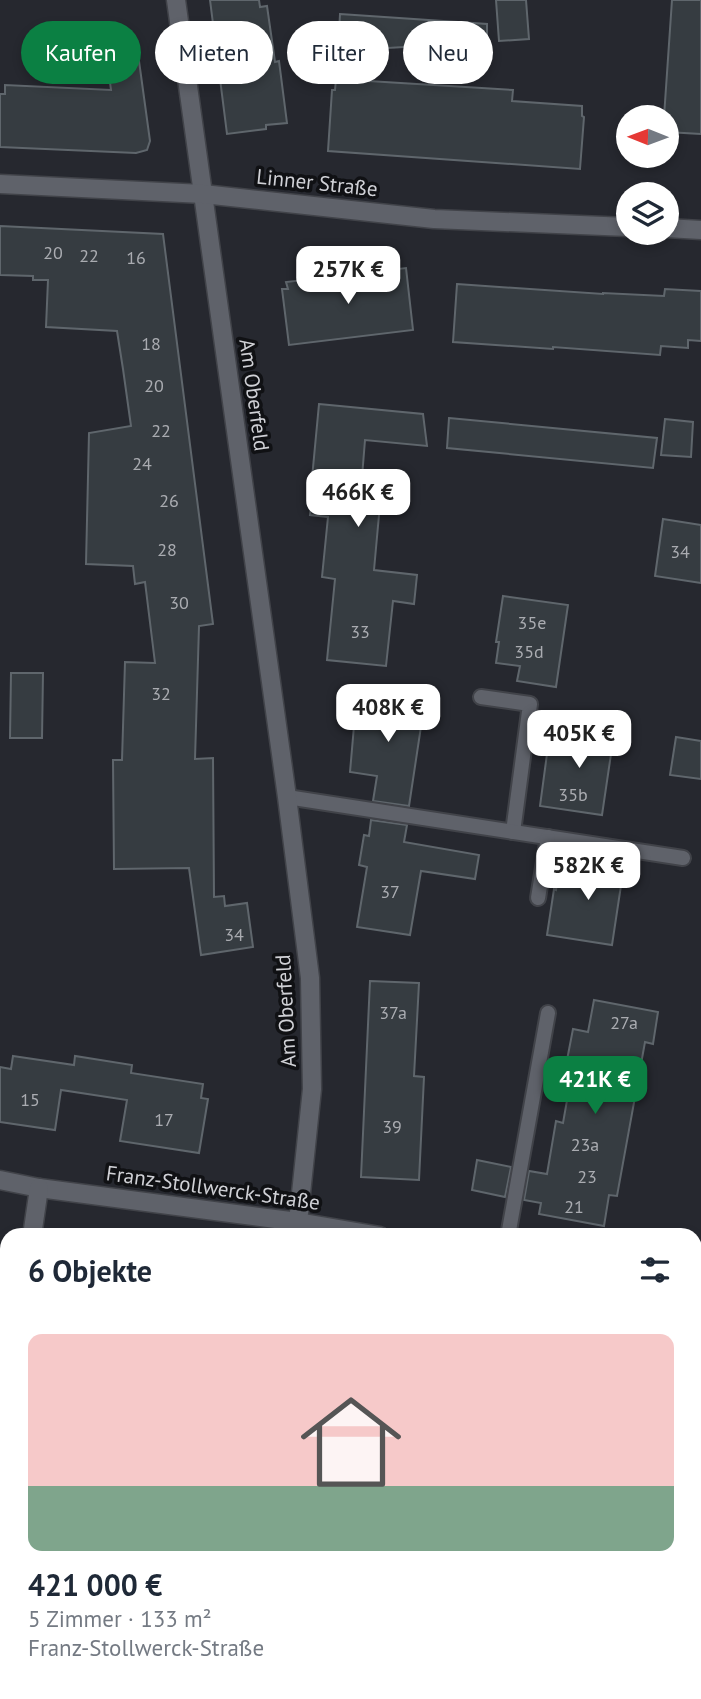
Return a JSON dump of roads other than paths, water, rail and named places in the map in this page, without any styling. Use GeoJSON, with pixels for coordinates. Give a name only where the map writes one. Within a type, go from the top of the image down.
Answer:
{"type":"FeatureCollection","features":[{"type":"Feature","properties":{"kind":"street","name":"Am Oberfeld"},"geometry":{"type":"LineString","coordinates":[[176,0],[310,978],[312,1089],[298,1222]]}},
{"type":"Feature","properties":{"kind":"street","name":"Linner Straße"},"geometry":{"type":"LineString","coordinates":[[0,184],[203,194],[434,219],[616,227]]}},
{"type":"Feature","properties":{"kind":"street"},"geometry":{"type":"LineString","coordinates":[[679,229],[701,230]]}},
{"type":"Feature","properties":{"kind":"street","name":"Franz-Stollwerck-Straße"},"geometry":{"type":"LineString","coordinates":[[0,1180],[39,1188],[333,1228]]}},
{"type":"Feature","properties":{"kind":"street"},"geometry":{"type":"LineString","coordinates":[[33,1228],[39,1188]]}},
{"type":"Feature","properties":{"kind":"lane"},"geometry":{"type":"LineString","coordinates":[[481,697],[530,704],[513,832]]}},
{"type":"Feature","properties":{"kind":"lane"},"geometry":{"type":"LineString","coordinates":[[287,797],[683,858]]}},
{"type":"Feature","properties":{"kind":"lane"},"geometry":{"type":"LineString","coordinates":[[538,898],[548,837]]}},
{"type":"Feature","properties":{"kind":"lane"},"geometry":{"type":"LineString","coordinates":[[509,1228],[548,1013]]}}]}
